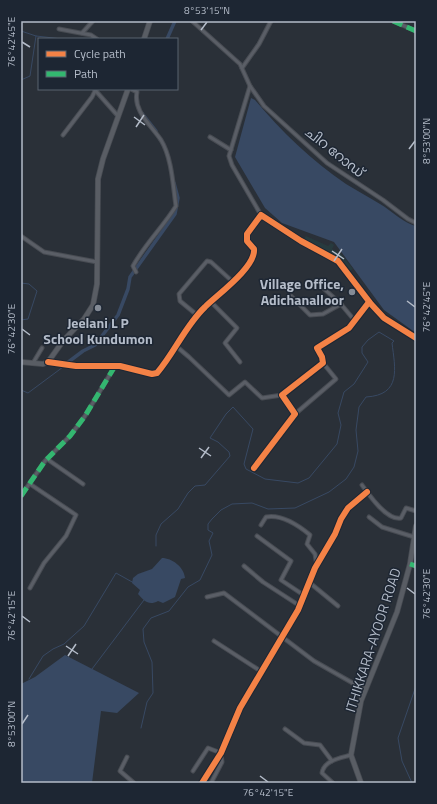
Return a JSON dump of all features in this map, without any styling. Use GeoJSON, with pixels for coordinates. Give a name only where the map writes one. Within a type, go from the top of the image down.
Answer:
{"type":"FeatureCollection","features":[{"type":"Feature","properties":{"kind":"main road"},"geometry":{"type":"LineString","coordinates":[[144,38],[150,21]]}},
{"type":"Feature","properties":{"kind":"main road"},"geometry":{"type":"LineString","coordinates":[[21,362],[48,362],[63,341],[84,319],[93,305],[96,296],[98,179],[103,159],[129,90]]}},
{"type":"Feature","properties":{"kind":"main road","name":"ITHIKKARA-AYOOR ROAD"},"geometry":{"type":"LineString","coordinates":[[351,755],[361,701],[397,612],[410,564],[416,526]]}},
{"type":"Feature","properties":{"kind":"main road"},"geometry":{"type":"LineString","coordinates":[[351,755],[361,783]]}},
{"type":"Feature","properties":{"kind":"street"},"geometry":{"type":"LineString","coordinates":[[82,33],[93,21]]}},
{"type":"Feature","properties":{"kind":"street","name":"ചിറ റോഡ്"},"geometry":{"type":"LineString","coordinates":[[192,21],[240,64],[255,95],[272,114],[327,163],[416,223]]}},
{"type":"Feature","properties":{"kind":"street"},"geometry":{"type":"LineString","coordinates":[[242,68],[259,44],[271,21]]}},
{"type":"Feature","properties":{"kind":"street"},"geometry":{"type":"LineString","coordinates":[[393,21],[416,31]]}},
{"type":"Feature","properties":{"kind":"street"},"geometry":{"type":"LineString","coordinates":[[59,29],[91,35],[96,38]]}},
{"type":"Feature","properties":{"kind":"street"},"geometry":{"type":"LineString","coordinates":[[250,86],[231,150],[230,161],[261,215],[301,241],[338,261],[369,302],[384,318],[400,330],[416,338]]}},
{"type":"Feature","properties":{"kind":"street"},"geometry":{"type":"LineString","coordinates":[[63,135],[96,90],[118,116]]}},
{"type":"Feature","properties":{"kind":"street"},"geometry":{"type":"LineString","coordinates":[[132,90],[137,92],[135,100],[138,108],[161,141],[165,152],[176,206],[163,226],[137,258],[133,266],[136,272]]}},
{"type":"Feature","properties":{"kind":"street"},"geometry":{"type":"LineString","coordinates":[[210,138],[231,150]]}},
{"type":"Feature","properties":{"kind":"street"},"geometry":{"type":"LineString","coordinates":[[48,362],[76,366],[115,366],[155,374],[197,315],[233,282],[253,256],[254,249],[247,241],[247,234],[261,215]]}},
{"type":"Feature","properties":{"kind":"street"},"geometry":{"type":"LineString","coordinates":[[21,236],[44,252],[97,262]]}},
{"type":"Feature","properties":{"kind":"street"},"geometry":{"type":"LineString","coordinates":[[197,315],[180,301],[179,294],[207,261],[211,262],[233,282]]}},
{"type":"Feature","properties":{"kind":"street"},"geometry":{"type":"LineString","coordinates":[[323,288],[341,304],[355,321]]}},
{"type":"Feature","properties":{"kind":"street"},"geometry":{"type":"LineString","coordinates":[[291,296],[310,315],[322,314],[341,304]]}},
{"type":"Feature","properties":{"kind":"street"},"geometry":{"type":"LineString","coordinates":[[211,302],[237,328],[225,343],[240,362]]}},
{"type":"Feature","properties":{"kind":"street"},"geometry":{"type":"LineString","coordinates":[[254,468],[295,414],[336,379],[322,363],[322,357],[317,348],[343,332],[355,321],[369,302]]}},
{"type":"Feature","properties":{"kind":"street"},"geometry":{"type":"LineString","coordinates":[[176,346],[229,395],[245,382],[262,398],[282,395],[322,363]]}},
{"type":"Feature","properties":{"kind":"street"},"geometry":{"type":"LineString","coordinates":[[33,363],[42,348]]}},
{"type":"Feature","properties":{"kind":"street"},"geometry":{"type":"LineString","coordinates":[[21,496],[46,459],[60,448],[80,423],[115,366]]}},
{"type":"Feature","properties":{"kind":"street"},"geometry":{"type":"LineString","coordinates":[[282,395],[295,414]]}},
{"type":"Feature","properties":{"kind":"street"},"geometry":{"type":"LineString","coordinates":[[46,459],[82,484]]}},
{"type":"Feature","properties":{"kind":"street"},"geometry":{"type":"LineString","coordinates":[[30,484],[76,515],[66,536],[44,563],[30,588]]}},
{"type":"Feature","properties":{"kind":"street"},"geometry":{"type":"LineString","coordinates":[[362,485],[378,506],[398,519],[401,518],[405,508],[416,511]]}},
{"type":"Feature","properties":{"kind":"street"},"geometry":{"type":"LineString","coordinates":[[202,783],[221,753],[237,715],[283,638],[300,606],[317,566],[335,534],[341,519],[348,508],[367,492]]}},
{"type":"Feature","properties":{"kind":"street"},"geometry":{"type":"LineString","coordinates":[[261,525],[266,517],[272,516],[296,524],[310,535],[307,544],[316,554],[317,566]]}},
{"type":"Feature","properties":{"kind":"street"},"geometry":{"type":"LineString","coordinates":[[369,517],[382,527],[414,537]]}},
{"type":"Feature","properties":{"kind":"street"},"geometry":{"type":"LineString","coordinates":[[257,536],[291,561],[282,580],[305,596]]}},
{"type":"Feature","properties":{"kind":"street"},"geometry":{"type":"LineString","coordinates":[[410,564],[416,566]]}},
{"type":"Feature","properties":{"kind":"street"},"geometry":{"type":"LineString","coordinates":[[244,566],[258,579],[300,606]]}},
{"type":"Feature","properties":{"kind":"street"},"geometry":{"type":"LineString","coordinates":[[310,583],[338,606]]}},
{"type":"Feature","properties":{"kind":"street"},"geometry":{"type":"LineString","coordinates":[[207,597],[224,593],[314,661],[365,690]]}},
{"type":"Feature","properties":{"kind":"street"},"geometry":{"type":"LineString","coordinates":[[214,641],[262,672]]}},
{"type":"Feature","properties":{"kind":"street"},"geometry":{"type":"LineString","coordinates":[[285,729],[304,743],[321,746],[332,761]]}},
{"type":"Feature","properties":{"kind":"street"},"geometry":{"type":"LineString","coordinates":[[193,771],[208,748],[221,753]]}},
{"type":"Feature","properties":{"kind":"street"},"geometry":{"type":"LineString","coordinates":[[210,783],[222,762],[221,753]]}},
{"type":"Feature","properties":{"kind":"street"},"geometry":{"type":"LineString","coordinates":[[333,783],[322,772],[332,761],[351,755]]}},
{"type":"Feature","properties":{"kind":"street"},"geometry":{"type":"LineString","coordinates":[[127,757],[120,771],[134,783]]}},
{"type":"Feature","properties":{"kind":"green space"},"geometry":{"type":"Polygon","coordinates":[[[306,236],[328,246],[331,243],[334,245],[332,249],[341,254],[353,269],[349,271],[330,252],[304,239],[306,236]]]}},
{"type":"Feature","properties":{"kind":"water"},"geometry":{"type":"Polygon","coordinates":[[[251,98],[255,100],[275,123],[321,166],[402,220],[416,226],[416,333],[384,310],[334,242],[282,223],[265,208],[235,157],[251,98]]]}},
{"type":"Feature","properties":{"kind":"water"},"geometry":{"type":"Polygon","coordinates":[[[162,558],[166,558],[177,564],[182,570],[185,578],[181,579],[175,597],[163,603],[158,601],[149,603],[138,594],[140,590],[132,583],[133,578],[138,574],[152,569],[162,558]]]}},
{"type":"Feature","properties":{"kind":"water"},"geometry":{"type":"Polygon","coordinates":[[[65,655],[139,693],[117,713],[101,711],[92,783],[21,783],[21,684],[35,677],[65,655]]]}},
{"type":"Feature","properties":{"kind":"waterway"},"geometry":{"type":"LineString","coordinates":[[167,38],[175,21]]}},
{"type":"Feature","properties":{"kind":"waterway"},"geometry":{"type":"LineString","coordinates":[[21,31],[36,36],[53,38]]}},
{"type":"Feature","properties":{"kind":"waterway"},"geometry":{"type":"LineString","coordinates":[[21,80],[30,76],[36,36]]}},
{"type":"Feature","properties":{"kind":"waterway"},"geometry":{"type":"LineString","coordinates":[[141,112],[156,131]]}},
{"type":"Feature","properties":{"kind":"waterway"},"geometry":{"type":"LineString","coordinates":[[67,363],[83,351],[95,345],[118,315],[128,289],[130,277],[175,214],[178,198],[174,183]]}},
{"type":"Feature","properties":{"kind":"waterway"},"geometry":{"type":"LineString","coordinates":[[21,283],[29,284],[37,291],[28,319],[21,320]]}},
{"type":"Feature","properties":{"kind":"waterway"},"geometry":{"type":"LineString","coordinates":[[141,728],[147,702],[153,693],[152,662],[144,642],[143,629],[151,618],[169,611],[188,587],[200,580],[212,555],[209,541],[213,533],[208,530],[208,524],[221,510],[232,504],[252,503],[268,509],[295,508],[329,492],[346,479],[354,467],[358,451],[356,430],[359,407],[366,397],[378,395],[386,391],[391,386],[394,379],[395,371],[392,343],[394,341],[379,332],[368,340],[362,347],[362,353],[368,362],[354,384],[344,392],[338,413],[341,425],[337,444],[309,478],[298,483],[265,479],[246,469],[244,464],[253,429],[233,407],[226,414],[210,438],[218,442],[229,452],[230,456],[205,485],[195,486],[188,493],[178,509],[161,524],[156,535],[156,546]]}},
{"type":"Feature","properties":{"kind":"waterway"},"geometry":{"type":"LineString","coordinates":[[21,390],[28,393],[63,367]]}},
{"type":"Feature","properties":{"kind":"waterway"},"geometry":{"type":"LineString","coordinates":[[29,679],[43,656],[64,644],[84,626],[116,573],[134,583]]}},
{"type":"Feature","properties":{"kind":"waterway"},"geometry":{"type":"LineString","coordinates":[[92,669],[144,600]]}},
{"type":"Feature","properties":{"kind":"waterway"},"geometry":{"type":"LineString","coordinates":[[412,783],[402,761],[398,738],[416,686]]}},
{"type":"Feature","properties":{"kind":"marked path"},"geometry":{"type":"LineString","coordinates":[[393,21],[416,31]]}},
{"type":"Feature","properties":{"kind":"marked path"},"geometry":{"type":"LineString","coordinates":[[21,496],[45,461],[70,436],[85,416],[115,366]]}},
{"type":"Feature","properties":{"kind":"marked path"},"geometry":{"type":"LineString","coordinates":[[410,564],[416,566]]}},
{"type":"Feature","properties":{"kind":"cycle path"},"geometry":{"type":"LineString","coordinates":[[48,362],[76,366],[120,366],[152,374],[157,373],[198,314],[235,280],[249,264],[253,256],[254,249],[247,241],[247,234],[261,215],[301,241],[338,261],[371,304],[384,318],[416,338]]}},
{"type":"Feature","properties":{"kind":"cycle path"},"geometry":{"type":"LineString","coordinates":[[254,468],[295,414],[282,395],[323,363],[322,357],[317,348],[349,328],[369,302]]}},
{"type":"Feature","properties":{"kind":"cycle path"},"geometry":{"type":"LineString","coordinates":[[202,783],[221,753],[240,708],[298,610],[315,568],[335,534],[341,519],[348,508],[367,492]]}},
{"type":"Feature","properties":{"kind":"place","name":"Village Office, Adichanalloor"},"geometry":{"type":"Point","coordinates":[352,292]}},
{"type":"Feature","properties":{"kind":"place","name":"Jeelani L P School Kundumon"},"geometry":{"type":"Point","coordinates":[98,308]}}]}
